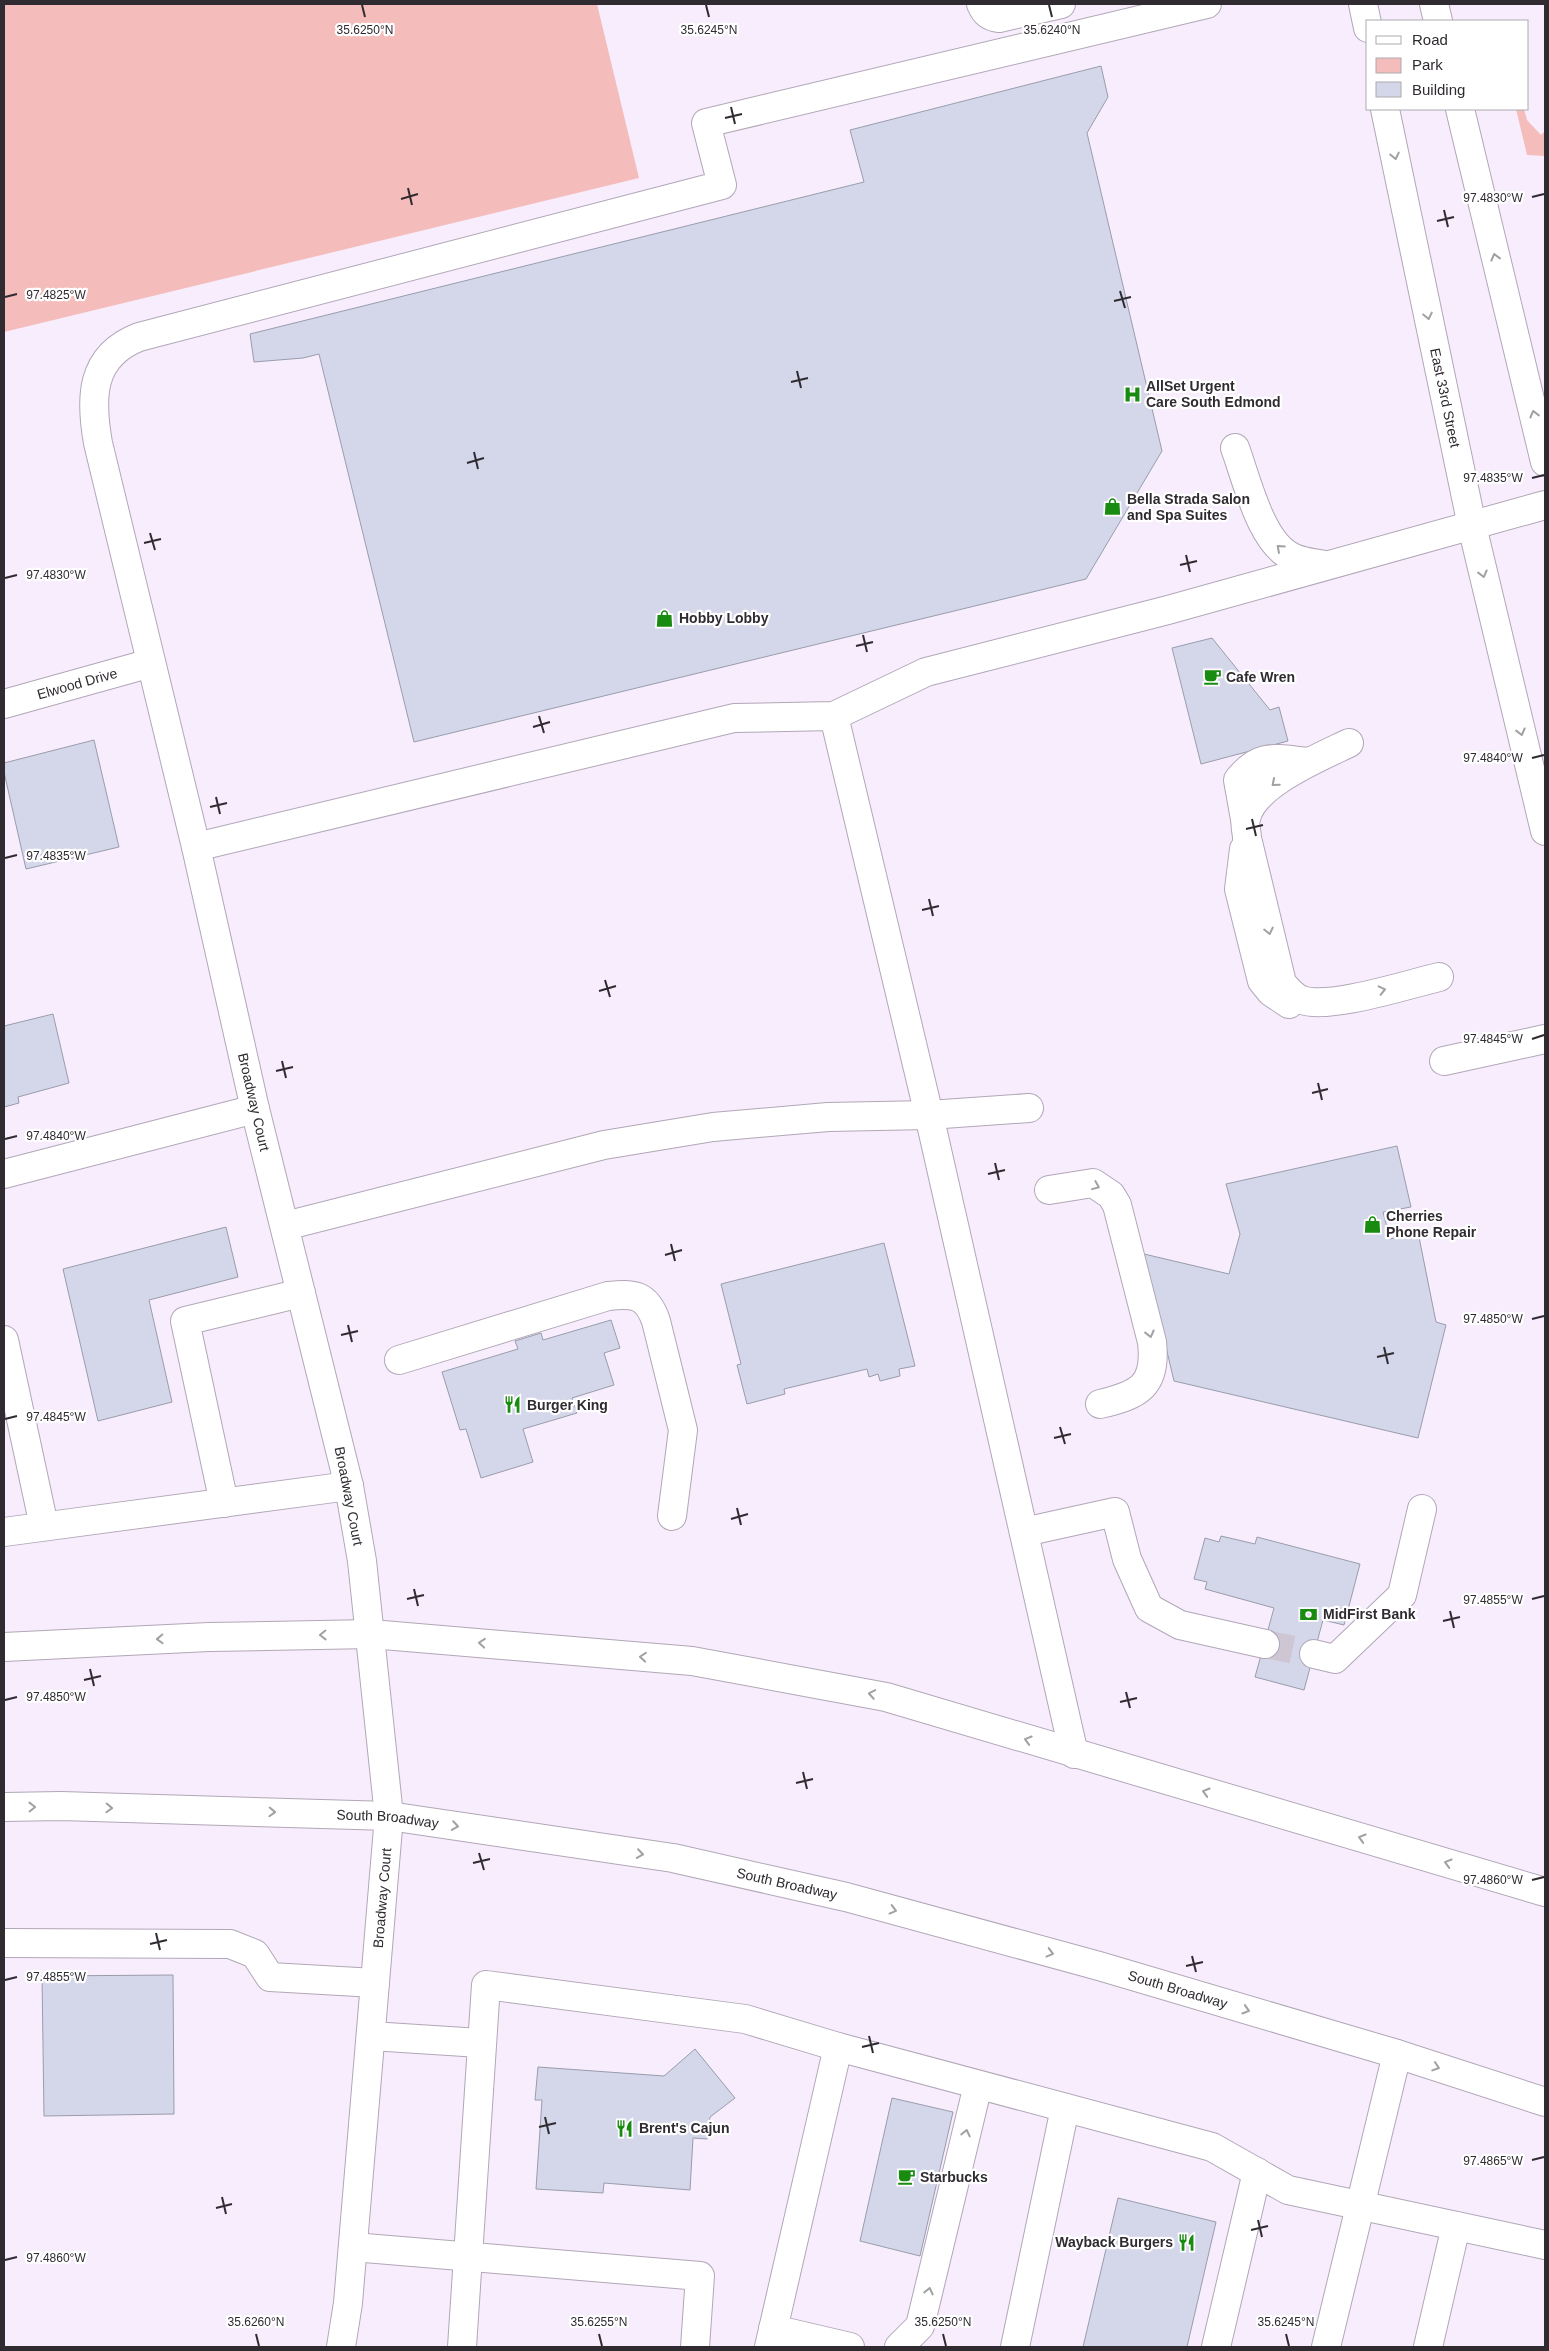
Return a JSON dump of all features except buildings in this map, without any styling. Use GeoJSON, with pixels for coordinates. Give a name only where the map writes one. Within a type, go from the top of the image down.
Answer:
{"type":"FeatureCollection","features":[{"type":"Feature","properties":{"kind":"main road"},"geometry":{"type":"LineString","coordinates":[[981,4],[984,11],[991,17],[999,18],[1062,4]]}},
{"type":"Feature","properties":{"kind":"main road","name":"Broadway Court"},"geometry":{"type":"LineString","coordinates":[[341,2347],[348,2303],[389,1816],[371,1634],[350,1486],[256,1109],[196,847],[92,414],[93,398],[102,368],[114,350],[125,343],[722,185],[706,123],[1207,4]]}},
{"type":"Feature","properties":{"kind":"main road"},"geometry":{"type":"LineString","coordinates":[[1363,4],[1366,20]]}},
{"type":"Feature","properties":{"kind":"main road"},"geometry":{"type":"LineString","coordinates":[[1434,4],[1438,20]]}},
{"type":"Feature","properties":{"kind":"main road","name":"East 33rd Street"},"geometry":{"type":"LineString","coordinates":[[1385,110],[1472,526],[1545,831]]}},
{"type":"Feature","properties":{"kind":"main road"},"geometry":{"type":"LineString","coordinates":[[1460,110],[1545,462]]}},
{"type":"Feature","properties":{"kind":"main road"},"geometry":{"type":"LineString","coordinates":[[1235,448],[1266,532],[1279,549],[1294,558],[1324,565]]}},
{"type":"Feature","properties":{"kind":"main road"},"geometry":{"type":"LineString","coordinates":[[196,847],[734,718],[834,716],[926,672],[1139,618],[1324,565],[1545,506]]}},
{"type":"Feature","properties":{"kind":"main road","name":"Elwood Drive"},"geometry":{"type":"LineString","coordinates":[[4,704],[151,663]]}},
{"type":"Feature","properties":{"kind":"main road"},"geometry":{"type":"LineString","coordinates":[[834,716],[929,1115],[1074,1754]]}},
{"type":"Feature","properties":{"kind":"main road"},"geometry":{"type":"LineString","coordinates":[[1349,743],[1309,762],[1282,778],[1253,802],[1246,829],[1282,982],[1290,993],[1302,1000],[1327,1003],[1439,977]]}},
{"type":"Feature","properties":{"kind":"main road"},"geometry":{"type":"LineString","coordinates":[[1444,1061],[1545,1039]]}},
{"type":"Feature","properties":{"kind":"main road"},"geometry":{"type":"LineString","coordinates":[[285,1226],[604,1145],[713,1127],[828,1116],[929,1115],[1029,1108]]}},
{"type":"Feature","properties":{"kind":"main road"},"geometry":{"type":"LineString","coordinates":[[4,1174],[256,1109]]}},
{"type":"Feature","properties":{"kind":"main road"},"geometry":{"type":"LineString","coordinates":[[1049,1190],[1093,1183],[1111,1195],[1117,1205],[1152,1342],[1154,1361],[1150,1376],[1143,1388],[1130,1397],[1100,1404]]}},
{"type":"Feature","properties":{"kind":"main road"},"geometry":{"type":"LineString","coordinates":[[224,1503],[185,1321],[302,1293]]}},
{"type":"Feature","properties":{"kind":"main road"},"geometry":{"type":"LineString","coordinates":[[399,1360],[608,1296],[631,1295],[644,1299],[652,1308],[656,1321],[683,1430],[672,1516]]}},
{"type":"Feature","properties":{"kind":"main road"},"geometry":{"type":"LineString","coordinates":[[4,1340],[44,1526]]}},
{"type":"Feature","properties":{"kind":"main road"},"geometry":{"type":"LineString","coordinates":[[4,1532],[350,1486]]}},
{"type":"Feature","properties":{"kind":"main road"},"geometry":{"type":"LineString","coordinates":[[1314,1654],[1335,1659],[1402,1595],[1422,1509]]}},
{"type":"Feature","properties":{"kind":"main road"},"geometry":{"type":"LineString","coordinates":[[1024,1532],[1115,1512],[1127,1558],[1149,1608],[1180,1625],[1265,1644]]}},
{"type":"Feature","properties":{"kind":"main road"},"geometry":{"type":"LineString","coordinates":[[4,1647],[209,1637],[371,1634],[692,1661],[886,1697],[1545,1892]]}},
{"type":"Feature","properties":{"kind":"main road","name":"South Broadway"},"geometry":{"type":"LineString","coordinates":[[4,1807],[60,1806],[389,1816],[672,1858],[846,1897],[1099,1966],[1397,2054],[1545,2102]]}},
{"type":"Feature","properties":{"kind":"main road"},"geometry":{"type":"LineString","coordinates":[[4,1943],[230,1944],[255,1954],[270,1977],[375,1983]]}},
{"type":"Feature","properties":{"kind":"main road"},"geometry":{"type":"LineString","coordinates":[[462,2347],[480,2043],[486,1985],[745,2019],[838,2047],[1212,2147],[1288,2190],[1545,2245]]}},
{"type":"Feature","properties":{"kind":"main road"},"geometry":{"type":"LineString","coordinates":[[370,2036],[480,2043]]}},
{"type":"Feature","properties":{"kind":"main road"},"geometry":{"type":"LineString","coordinates":[[838,2047],[771,2338],[850,2347]]}},
{"type":"Feature","properties":{"kind":"main road"},"geometry":{"type":"LineString","coordinates":[[1326,2347],[1397,2054]]}},
{"type":"Feature","properties":{"kind":"main road"},"geometry":{"type":"LineString","coordinates":[[899,2347],[920,2326],[978,2085]]}},
{"type":"Feature","properties":{"kind":"main road"},"geometry":{"type":"LineString","coordinates":[[1015,2347],[1065,2108]]}},
{"type":"Feature","properties":{"kind":"main road"},"geometry":{"type":"LineString","coordinates":[[1216,2347],[1257,2172]]}},
{"type":"Feature","properties":{"kind":"main road"},"geometry":{"type":"LineString","coordinates":[[1428,2347],[1456,2226]]}},
{"type":"Feature","properties":{"kind":"main road"},"geometry":{"type":"LineString","coordinates":[[353,2247],[700,2276],[695,2347]]}},
{"type":"Feature","properties":{"kind":"green space"},"geometry":{"type":"Polygon","coordinates":[[[4,4],[597,4],[639,178],[4,332],[4,4]]]}},
{"type":"Feature","properties":{"kind":"green space"},"geometry":{"type":"Polygon","coordinates":[[[1516,110],[1524,110],[1527,120],[1541,135],[1545,131],[1545,156],[1527,155],[1516,110]]]}},
{"type":"Feature","properties":{"kind":"tunnel"},"geometry":{"type":"LineString","coordinates":[[1265,1644],[1314,1654]]}},
{"type":"Feature","properties":{"kind":"place","name":"AllSet Urgent Care South Edmond"},"geometry":{"type":"Point","coordinates":[1132,394]}},
{"type":"Feature","properties":{"kind":"place","name":"Bella Strada Salon and Spa Suites"},"geometry":{"type":"Point","coordinates":[1113,507]}},
{"type":"Feature","properties":{"kind":"place","name":"Hobby Lobby"},"geometry":{"type":"Point","coordinates":[665,618]}},
{"type":"Feature","properties":{"kind":"place","name":"Cafe Wren"},"geometry":{"type":"Point","coordinates":[1212,677]}},
{"type":"Feature","properties":{"kind":"place","name":"Cherries Phone Repair"},"geometry":{"type":"Point","coordinates":[1372,1224]}},
{"type":"Feature","properties":{"kind":"place","name":"Burger King"},"geometry":{"type":"Point","coordinates":[513,1405]}},
{"type":"Feature","properties":{"kind":"place","name":"MidFirst Bank"},"geometry":{"type":"Point","coordinates":[1309,1614]}},
{"type":"Feature","properties":{"kind":"place","name":"Brent's Cajun"},"geometry":{"type":"Point","coordinates":[625,2128]}},
{"type":"Feature","properties":{"kind":"place","name":"Starbucks"},"geometry":{"type":"Point","coordinates":[906,2177]}},
{"type":"Feature","properties":{"kind":"place","name":"Wayback Burgers"},"geometry":{"type":"Point","coordinates":[1187,2242]}}]}
